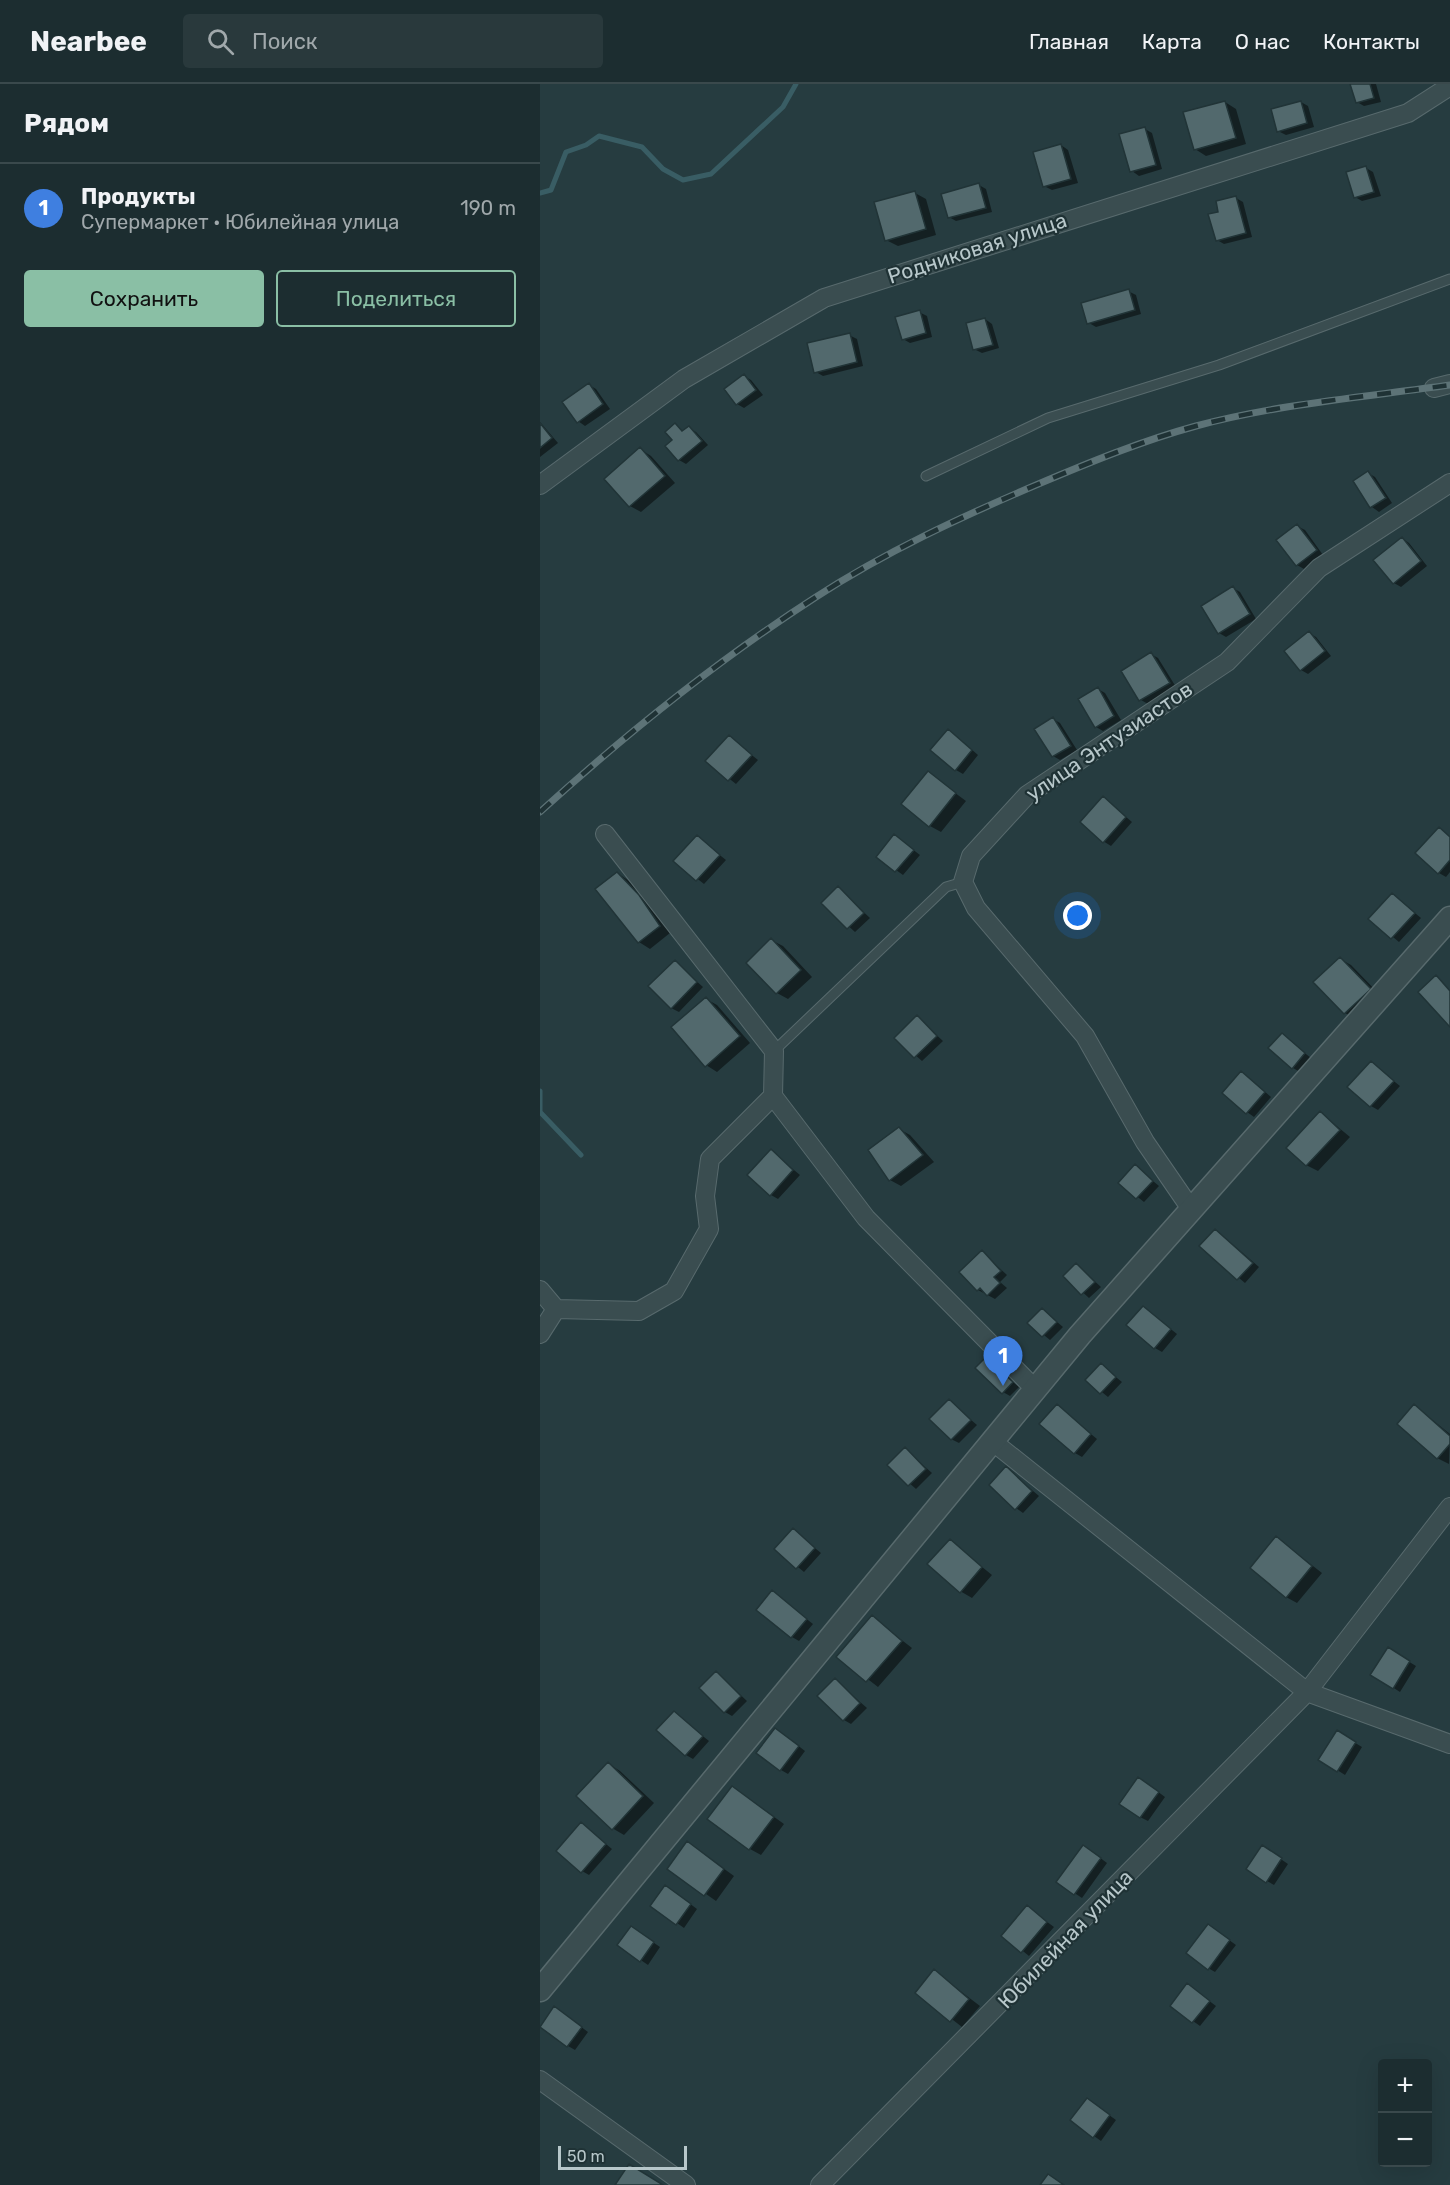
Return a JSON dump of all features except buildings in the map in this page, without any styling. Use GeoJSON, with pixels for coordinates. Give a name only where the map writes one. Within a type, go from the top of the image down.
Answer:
{"type":"FeatureCollection","features":[{"type":"Feature","properties":{"kind":"street","name":"Родниковая улица"},"geometry":{"type":"LineString","coordinates":[[540,485],[684,379],[824,298],[1407,113],[1450,86]]}},
{"type":"Feature","properties":{"kind":"street","name":"улица Энтузиастов"},"geometry":{"type":"LineString","coordinates":[[963,882],[971,856],[1027,795],[1227,662],[1319,568],[1450,483]]}},
{"type":"Feature","properties":{"kind":"street"},"geometry":{"type":"LineString","coordinates":[[605,834],[774,1051],[773,1096],[866,1218],[1035,1389]]}},
{"type":"Feature","properties":{"kind":"street"},"geometry":{"type":"LineString","coordinates":[[963,882],[976,908],[1085,1036],[1145,1142],[1191,1209]]}},
{"type":"Feature","properties":{"kind":"street"},"geometry":{"type":"LineString","coordinates":[[540,1990],[1035,1389],[1191,1209],[1450,918]]}},
{"type":"Feature","properties":{"kind":"street"},"geometry":{"type":"LineString","coordinates":[[540,1290],[556,1309],[639,1311],[674,1291],[709,1229],[705,1196],[710,1159],[773,1096]]}},
{"type":"Feature","properties":{"kind":"street"},"geometry":{"type":"LineString","coordinates":[[540,1335],[556,1309]]}},
{"type":"Feature","properties":{"kind":"street"},"geometry":{"type":"LineString","coordinates":[[992,1441],[1307,1692],[1450,1744]]}},
{"type":"Feature","properties":{"kind":"street","name":"Юбилейная улица"},"geometry":{"type":"LineString","coordinates":[[820,2185],[1307,1692],[1450,1507]]}},
{"type":"Feature","properties":{"kind":"street"},"geometry":{"type":"LineString","coordinates":[[540,2080],[686,2185]]}},
{"type":"Feature","properties":{"kind":"lane"},"geometry":{"type":"LineString","coordinates":[[926,476],[1048,418],[1219,365],[1450,279]]}},
{"type":"Feature","properties":{"kind":"lane"},"geometry":{"type":"LineString","coordinates":[[774,1051],[946,887],[963,882]]}},
{"type":"Feature","properties":{"kind":"waterway"},"geometry":{"type":"LineString","coordinates":[[540,193],[551,190],[566,152],[586,145],[599,136],[642,147],[663,169],[683,180],[711,174],[783,107],[796,84]]}},
{"type":"Feature","properties":{"kind":"waterway"},"geometry":{"type":"LineString","coordinates":[[540,1091],[540,1112],[581,1155]]}},
{"type":"Feature","properties":{"kind":"railway"},"geometry":{"type":"LineString","coordinates":[[540,812],[639,726],[744,646],[869,565],[952,523],[1095,461],[1155,438],[1196,426],[1258,412],[1450,385]]}},
{"type":"Feature","properties":{"kind":"place","name":"Продукты"},"geometry":{"type":"Point","coordinates":[1003,1386]}}]}
